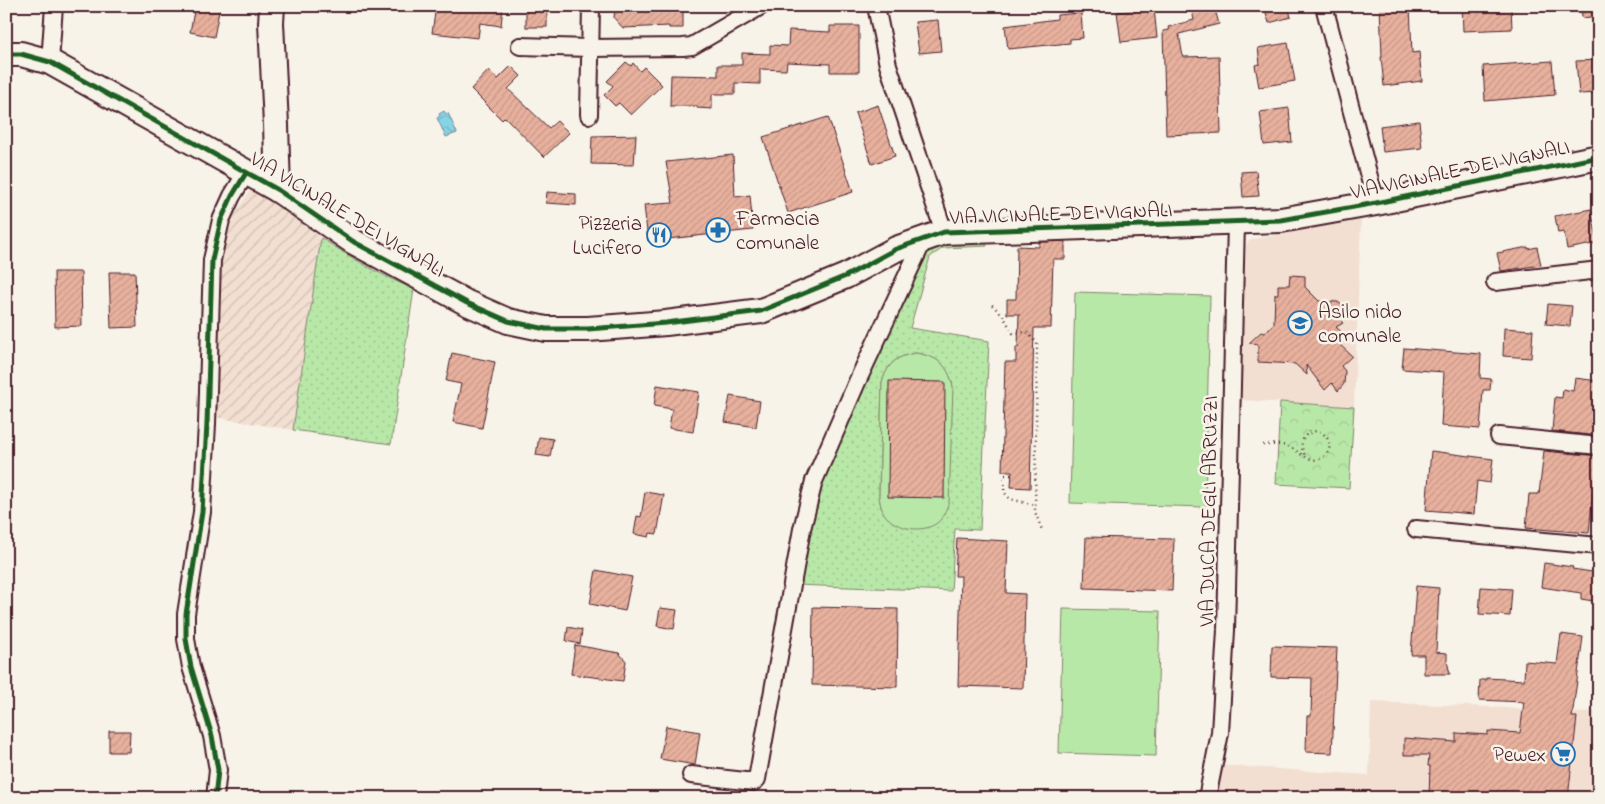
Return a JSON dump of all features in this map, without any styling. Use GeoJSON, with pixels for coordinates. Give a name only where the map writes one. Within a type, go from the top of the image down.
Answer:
{"type":"FeatureCollection","features":[{"type":"Feature","properties":{"kind":"street"},"geometry":{"type":"LineString","coordinates":[[50,62],[54,6]]}},
{"type":"Feature","properties":{"kind":"street"},"geometry":{"type":"LineString","coordinates":[[272,6],[271,23],[278,190]]}},
{"type":"Feature","properties":{"kind":"street"},"geometry":{"type":"LineString","coordinates":[[589,115],[591,6]]}},
{"type":"Feature","properties":{"kind":"street"},"geometry":{"type":"LineString","coordinates":[[520,46],[590,48],[692,46],[761,6]]}},
{"type":"Feature","properties":{"kind":"street"},"geometry":{"type":"LineString","coordinates":[[690,774],[754,782],[757,779],[800,537],[814,481],[857,382],[934,235],[888,64],[876,6]]}},
{"type":"Feature","properties":{"kind":"street"},"geometry":{"type":"LineString","coordinates":[[1324,6],[1376,203]]}},
{"type":"Feature","properties":{"kind":"street","name":"VIA VICINALE DEI VIGNALI"},"geometry":{"type":"LineString","coordinates":[[6,54],[21,54],[50,62],[278,190],[354,242],[468,304],[508,321],[546,329],[588,329],[666,323],[761,310],[846,276],[896,249],[934,235],[1281,220],[1376,203],[1599,157]]}},
{"type":"Feature","properties":{"kind":"street"},"geometry":{"type":"LineString","coordinates":[[216,798],[218,770],[212,736],[191,667],[186,639],[186,614],[202,512],[208,424],[212,260],[221,220],[246,172]]}},
{"type":"Feature","properties":{"kind":"street","name":"VIA DUCA DEGLI ABRUZZI"},"geometry":{"type":"LineString","coordinates":[[1207,798],[1220,733],[1226,630],[1236,223]]}},
{"type":"Feature","properties":{"kind":"street"},"geometry":{"type":"LineString","coordinates":[[1495,282],[1599,270]]}},
{"type":"Feature","properties":{"kind":"street"},"geometry":{"type":"LineString","coordinates":[[1499,436],[1599,446]]}},
{"type":"Feature","properties":{"kind":"street"},"geometry":{"type":"LineString","coordinates":[[1416,529],[1599,546]]}},
{"type":"Feature","properties":{"kind":"path"},"geometry":{"type":"LineString","coordinates":[[992,304],[1002,314],[1013,332],[1027,332],[1037,343],[1035,512],[1042,530]]}},
{"type":"Feature","properties":{"kind":"path"},"geometry":{"type":"LineString","coordinates":[[1264,444],[1288,447],[1308,458],[1318,460],[1326,456],[1330,447],[1327,438],[1320,432],[1310,432],[1306,435],[1301,442],[1302,452],[1305,456]]}},
{"type":"Feature","properties":{"kind":"path"},"geometry":{"type":"LineString","coordinates":[[1012,475],[1004,475],[1004,492],[1010,499],[1035,505]]}},
{"type":"Feature","properties":{"kind":"shaded area"},"geometry":{"type":"Polygon","coordinates":[[[250,190],[277,203],[321,238],[293,430],[214,417],[221,252],[227,227],[250,190]]]}},
{"type":"Feature","properties":{"kind":"shaded area","name":"Asilo nido comunale"},"geometry":{"type":"Polygon","coordinates":[[[1361,220],[1354,407],[1240,400],[1246,246],[1248,242],[1252,239],[1361,220]]]}},
{"type":"Feature","properties":{"kind":"shaded area"},"geometry":{"type":"Polygon","coordinates":[[[1371,702],[1578,713],[1599,710],[1599,798],[1214,798],[1220,765],[1369,775],[1371,702]]]}},
{"type":"Feature","properties":{"kind":"green space"},"geometry":{"type":"Polygon","coordinates":[[[321,238],[378,272],[414,289],[391,444],[293,430],[321,238]]]}},
{"type":"Feature","properties":{"kind":"green space"},"geometry":{"type":"Polygon","coordinates":[[[985,242],[987,246],[943,248],[930,257],[910,328],[989,341],[980,530],[955,529],[951,591],[796,585],[822,475],[921,254],[942,244],[985,242]],[[916,353],[898,358],[890,365],[882,382],[879,496],[881,507],[886,516],[953,387],[948,373],[941,363],[916,353]]]}},
{"type":"Feature","properties":{"kind":"green space"},"geometry":{"type":"Polygon","coordinates":[[[1075,292],[1210,296],[1205,507],[1070,503],[1075,292]]]}},
{"type":"Feature","properties":{"kind":"green space"},"geometry":{"type":"Polygon","coordinates":[[[916,353],[936,359],[941,363],[951,379],[953,387],[949,502],[939,521],[931,526],[917,529],[902,527],[890,520],[885,515],[879,496],[882,382],[890,365],[898,358],[916,353]]]}},
{"type":"Feature","properties":{"kind":"green space"},"geometry":{"type":"Polygon","coordinates":[[[1280,402],[1354,407],[1349,488],[1276,484],[1280,402]]]}},
{"type":"Feature","properties":{"kind":"green space"},"geometry":{"type":"Polygon","coordinates":[[[1063,609],[1160,611],[1156,756],[1059,753],[1063,609]]]}},
{"type":"Feature","properties":{"kind":"water"},"geometry":{"type":"Polygon","coordinates":[[[444,111],[446,114],[448,113],[457,133],[446,137],[437,118],[444,111]]]}},
{"type":"Feature","properties":{"kind":"building"},"geometry":{"type":"Polygon","coordinates":[[[195,6],[220,6],[214,37],[190,32],[195,6]]]}},
{"type":"Feature","properties":{"kind":"building"},"geometry":{"type":"Polygon","coordinates":[[[436,6],[464,8],[464,6],[503,6],[501,26],[480,23],[478,38],[432,33],[436,6]]]}},
{"type":"Feature","properties":{"kind":"building"},"geometry":{"type":"Polygon","coordinates":[[[526,6],[547,6],[547,27],[526,27],[526,6]]]}},
{"type":"Feature","properties":{"kind":"building"},"geometry":{"type":"Polygon","coordinates":[[[615,6],[683,6],[683,28],[669,28],[669,26],[623,28],[614,18],[615,6]]]}},
{"type":"Feature","properties":{"kind":"building"},"geometry":{"type":"Polygon","coordinates":[[[1191,6],[1214,6],[1219,24],[1179,34],[1183,57],[1219,56],[1221,133],[1166,135],[1163,31],[1169,30],[1168,27],[1194,20],[1191,6]]]}},
{"type":"Feature","properties":{"kind":"building"},"geometry":{"type":"Polygon","coordinates":[[[1264,6],[1288,6],[1291,17],[1269,23],[1264,6]]]}},
{"type":"Feature","properties":{"kind":"building"},"geometry":{"type":"Polygon","coordinates":[[[1380,6],[1410,6],[1412,53],[1419,52],[1422,81],[1384,86],[1381,57],[1380,6]]]}},
{"type":"Feature","properties":{"kind":"building"},"geometry":{"type":"Polygon","coordinates":[[[1462,6],[1511,6],[1512,29],[1463,31],[1462,6]]]}},
{"type":"Feature","properties":{"kind":"building"},"geometry":{"type":"Polygon","coordinates":[[[1581,6],[1599,6],[1599,16],[1582,18],[1581,6]]]}},
{"type":"Feature","properties":{"kind":"building"},"geometry":{"type":"Polygon","coordinates":[[[1154,8],[1157,38],[1121,42],[1117,12],[1154,8]]]}},
{"type":"Feature","properties":{"kind":"building"},"geometry":{"type":"Polygon","coordinates":[[[1081,13],[1083,38],[1070,39],[1070,43],[1008,49],[1005,26],[1057,19],[1057,15],[1081,13]]]}},
{"type":"Feature","properties":{"kind":"building"},"geometry":{"type":"Polygon","coordinates":[[[938,20],[941,51],[919,53],[915,22],[938,20]]]}},
{"type":"Feature","properties":{"kind":"building"},"geometry":{"type":"Polygon","coordinates":[[[830,26],[859,26],[859,72],[830,72],[830,64],[787,62],[786,70],[760,69],[760,84],[735,83],[735,94],[712,94],[712,109],[697,108],[697,106],[670,106],[671,75],[718,76],[718,65],[742,65],[742,53],[770,54],[770,45],[788,46],[789,30],[830,32],[830,26]]]}},
{"type":"Feature","properties":{"kind":"building"},"geometry":{"type":"Polygon","coordinates":[[[1288,43],[1295,81],[1259,87],[1255,65],[1260,64],[1258,48],[1288,43]]]}},
{"type":"Feature","properties":{"kind":"building"},"geometry":{"type":"Polygon","coordinates":[[[1599,60],[1599,93],[1579,94],[1576,61],[1599,60]]]}},
{"type":"Feature","properties":{"kind":"building"},"geometry":{"type":"Polygon","coordinates":[[[1552,61],[1555,95],[1485,101],[1483,66],[1552,61]]]}},
{"type":"Feature","properties":{"kind":"building"},"geometry":{"type":"Polygon","coordinates":[[[626,62],[631,66],[633,63],[640,71],[644,67],[662,85],[631,115],[619,103],[615,106],[604,95],[613,86],[607,81],[626,62]]]}},
{"type":"Feature","properties":{"kind":"building"},"geometry":{"type":"Polygon","coordinates":[[[511,66],[521,76],[508,89],[549,128],[557,121],[569,133],[544,157],[505,117],[502,120],[471,89],[489,70],[498,79],[511,66]]]}},
{"type":"Feature","properties":{"kind":"building"},"geometry":{"type":"Polygon","coordinates":[[[878,105],[895,156],[872,164],[855,113],[878,105]]]}},
{"type":"Feature","properties":{"kind":"building"},"geometry":{"type":"Polygon","coordinates":[[[1289,108],[1292,142],[1264,145],[1260,112],[1289,108]]]}},
{"type":"Feature","properties":{"kind":"building"},"geometry":{"type":"Polygon","coordinates":[[[828,117],[853,192],[788,213],[763,137],[828,117]]]}},
{"type":"Feature","properties":{"kind":"building"},"geometry":{"type":"Polygon","coordinates":[[[1419,121],[1422,148],[1383,152],[1380,126],[1419,121]]]}},
{"type":"Feature","properties":{"kind":"building"},"geometry":{"type":"Polygon","coordinates":[[[636,135],[634,165],[591,164],[592,136],[636,135]]]}},
{"type":"Feature","properties":{"kind":"building"},"geometry":{"type":"Polygon","coordinates":[[[733,155],[735,197],[750,195],[753,230],[648,241],[644,205],[673,203],[666,162],[733,155]]]}},
{"type":"Feature","properties":{"kind":"building"},"geometry":{"type":"Polygon","coordinates":[[[1256,171],[1259,196],[1243,197],[1241,172],[1256,171]]]}},
{"type":"Feature","properties":{"kind":"building"},"geometry":{"type":"Polygon","coordinates":[[[547,192],[576,194],[576,205],[546,203],[547,192]]]}},
{"type":"Feature","properties":{"kind":"building"},"geometry":{"type":"Polygon","coordinates":[[[1591,209],[1598,243],[1567,249],[1564,232],[1558,233],[1555,216],[1591,209]]]}},
{"type":"Feature","properties":{"kind":"building"},"geometry":{"type":"Polygon","coordinates":[[[1065,241],[1065,259],[1053,259],[1051,328],[1034,328],[1030,488],[1011,487],[1012,471],[1002,471],[1005,362],[1016,362],[1016,347],[1018,347],[1019,314],[1007,314],[1007,299],[1016,299],[1017,246],[1039,247],[1039,242],[1065,241]]]}},
{"type":"Feature","properties":{"kind":"building"},"geometry":{"type":"Polygon","coordinates":[[[1528,247],[1528,249],[1537,247],[1541,265],[1501,271],[1497,253],[1528,247]]]}},
{"type":"Feature","properties":{"kind":"building"},"geometry":{"type":"Polygon","coordinates":[[[54,272],[81,272],[82,326],[55,327],[54,272]]]}},
{"type":"Feature","properties":{"kind":"building"},"geometry":{"type":"Polygon","coordinates":[[[109,272],[135,272],[137,327],[111,328],[109,272]]]}},
{"type":"Feature","properties":{"kind":"building"},"geometry":{"type":"Polygon","coordinates":[[[1290,275],[1305,276],[1305,287],[1319,301],[1338,302],[1344,307],[1335,315],[1343,323],[1336,327],[1346,336],[1338,343],[1352,356],[1341,366],[1345,371],[1344,384],[1338,391],[1332,383],[1325,390],[1306,365],[1307,375],[1295,364],[1258,362],[1258,344],[1249,343],[1261,332],[1265,333],[1274,323],[1275,294],[1278,294],[1278,285],[1289,285],[1290,275]]]}},
{"type":"Feature","properties":{"kind":"building"},"geometry":{"type":"Polygon","coordinates":[[[1548,304],[1572,306],[1570,326],[1546,324],[1548,304]]]}},
{"type":"Feature","properties":{"kind":"building"},"geometry":{"type":"Polygon","coordinates":[[[1504,328],[1533,330],[1531,358],[1503,356],[1504,328]]]}},
{"type":"Feature","properties":{"kind":"building"},"geometry":{"type":"Polygon","coordinates":[[[1404,348],[1481,354],[1480,378],[1491,379],[1490,390],[1483,390],[1480,429],[1441,426],[1444,372],[1402,369],[1404,348]]]}},
{"type":"Feature","properties":{"kind":"building"},"geometry":{"type":"Polygon","coordinates":[[[452,353],[495,362],[482,428],[453,422],[461,384],[446,381],[452,353]]]}},
{"type":"Feature","properties":{"kind":"building"},"geometry":{"type":"Polygon","coordinates":[[[1575,378],[1598,381],[1599,436],[1552,431],[1555,397],[1562,398],[1563,389],[1573,391],[1575,378]]]}},
{"type":"Feature","properties":{"kind":"building"},"geometry":{"type":"Polygon","coordinates":[[[889,381],[945,382],[944,498],[888,497],[889,381]]]}},
{"type":"Feature","properties":{"kind":"building"},"geometry":{"type":"Polygon","coordinates":[[[657,385],[699,392],[693,432],[669,428],[672,409],[654,406],[657,385]]]}},
{"type":"Feature","properties":{"kind":"building"},"geometry":{"type":"Polygon","coordinates":[[[730,396],[760,401],[756,427],[725,422],[730,396]]]}},
{"type":"Feature","properties":{"kind":"building"},"geometry":{"type":"Polygon","coordinates":[[[539,437],[553,439],[550,457],[536,455],[539,437]]]}},
{"type":"Feature","properties":{"kind":"building"},"geometry":{"type":"Polygon","coordinates":[[[1431,451],[1493,459],[1490,483],[1477,481],[1474,514],[1426,510],[1431,451]]]}},
{"type":"Feature","properties":{"kind":"building"},"geometry":{"type":"Polygon","coordinates":[[[1544,451],[1599,456],[1599,493],[1593,492],[1589,533],[1526,528],[1529,494],[1539,494],[1544,451]]]}},
{"type":"Feature","properties":{"kind":"building"},"geometry":{"type":"Polygon","coordinates":[[[645,492],[664,495],[657,534],[650,533],[649,537],[634,534],[637,516],[641,517],[645,492]]]}},
{"type":"Feature","properties":{"kind":"building"},"geometry":{"type":"Polygon","coordinates":[[[1086,537],[1174,539],[1172,591],[1084,588],[1086,537]]]}},
{"type":"Feature","properties":{"kind":"building"},"geometry":{"type":"Polygon","coordinates":[[[957,538],[1008,541],[1006,593],[1025,594],[1023,688],[958,686],[961,576],[955,576],[957,538]]]}},
{"type":"Feature","properties":{"kind":"building"},"geometry":{"type":"Polygon","coordinates":[[[1544,563],[1599,573],[1599,602],[1581,599],[1581,593],[1541,587],[1544,563]]]}},
{"type":"Feature","properties":{"kind":"building"},"geometry":{"type":"Polygon","coordinates":[[[596,570],[632,577],[625,611],[590,604],[596,570]]]}},
{"type":"Feature","properties":{"kind":"building"},"geometry":{"type":"Polygon","coordinates":[[[1416,586],[1439,588],[1436,652],[1447,653],[1450,674],[1424,674],[1424,655],[1411,655],[1416,586]]]}},
{"type":"Feature","properties":{"kind":"building"},"geometry":{"type":"Polygon","coordinates":[[[1481,587],[1512,589],[1510,616],[1479,614],[1481,587]]]}},
{"type":"Feature","properties":{"kind":"building"},"geometry":{"type":"Polygon","coordinates":[[[813,607],[898,609],[897,687],[812,685],[813,607]]]}},
{"type":"Feature","properties":{"kind":"building"},"geometry":{"type":"Polygon","coordinates":[[[660,608],[677,610],[674,629],[657,626],[660,608]]]}},
{"type":"Feature","properties":{"kind":"building"},"geometry":{"type":"Polygon","coordinates":[[[568,627],[582,630],[580,644],[566,641],[568,627]]]}},
{"type":"Feature","properties":{"kind":"building"},"geometry":{"type":"Polygon","coordinates":[[[1561,634],[1583,637],[1572,717],[1577,717],[1568,798],[1429,798],[1429,755],[1404,755],[1404,738],[1456,742],[1456,733],[1488,735],[1488,731],[1520,733],[1524,702],[1479,700],[1480,680],[1486,680],[1486,678],[1524,680],[1525,661],[1557,664],[1561,634]]]}},
{"type":"Feature","properties":{"kind":"building"},"geometry":{"type":"Polygon","coordinates":[[[575,645],[619,653],[626,661],[623,681],[571,674],[575,645]]]}},
{"type":"Feature","properties":{"kind":"building"},"geometry":{"type":"Polygon","coordinates":[[[1272,646],[1337,648],[1332,753],[1306,752],[1307,716],[1311,716],[1312,678],[1271,677],[1272,646]]]}},
{"type":"Feature","properties":{"kind":"building"},"geometry":{"type":"Polygon","coordinates":[[[666,726],[700,732],[695,765],[660,759],[666,726]]]}},
{"type":"Feature","properties":{"kind":"building"},"geometry":{"type":"Polygon","coordinates":[[[109,731],[130,731],[129,752],[109,752],[109,731]]]}},
{"type":"Feature","properties":{"kind":"cycle path"},"geometry":{"type":"LineString","coordinates":[[6,54],[21,54],[50,62],[278,190],[354,242],[467,303],[508,321],[546,329],[588,329],[666,323],[761,311],[846,276],[896,249],[944,232],[1281,220],[1376,203],[1599,157]]}},
{"type":"Feature","properties":{"kind":"cycle path"},"geometry":{"type":"LineString","coordinates":[[215,798],[218,770],[212,736],[191,667],[186,639],[186,614],[202,512],[207,424],[212,260],[221,220],[232,196],[246,173]]}},
{"type":"Feature","properties":{"kind":"place","name":"Farmacia comunale"},"geometry":{"type":"Point","coordinates":[718,230]}},
{"type":"Feature","properties":{"kind":"place","name":"Pizzeria Lucifero"},"geometry":{"type":"Point","coordinates":[659,235]}},
{"type":"Feature","properties":{"kind":"place","name":"Asilo nido comunale"},"geometry":{"type":"Point","coordinates":[1300,323]}},
{"type":"Feature","properties":{"kind":"place","name":"Pewex"},"geometry":{"type":"Point","coordinates":[1563,754]}}]}
